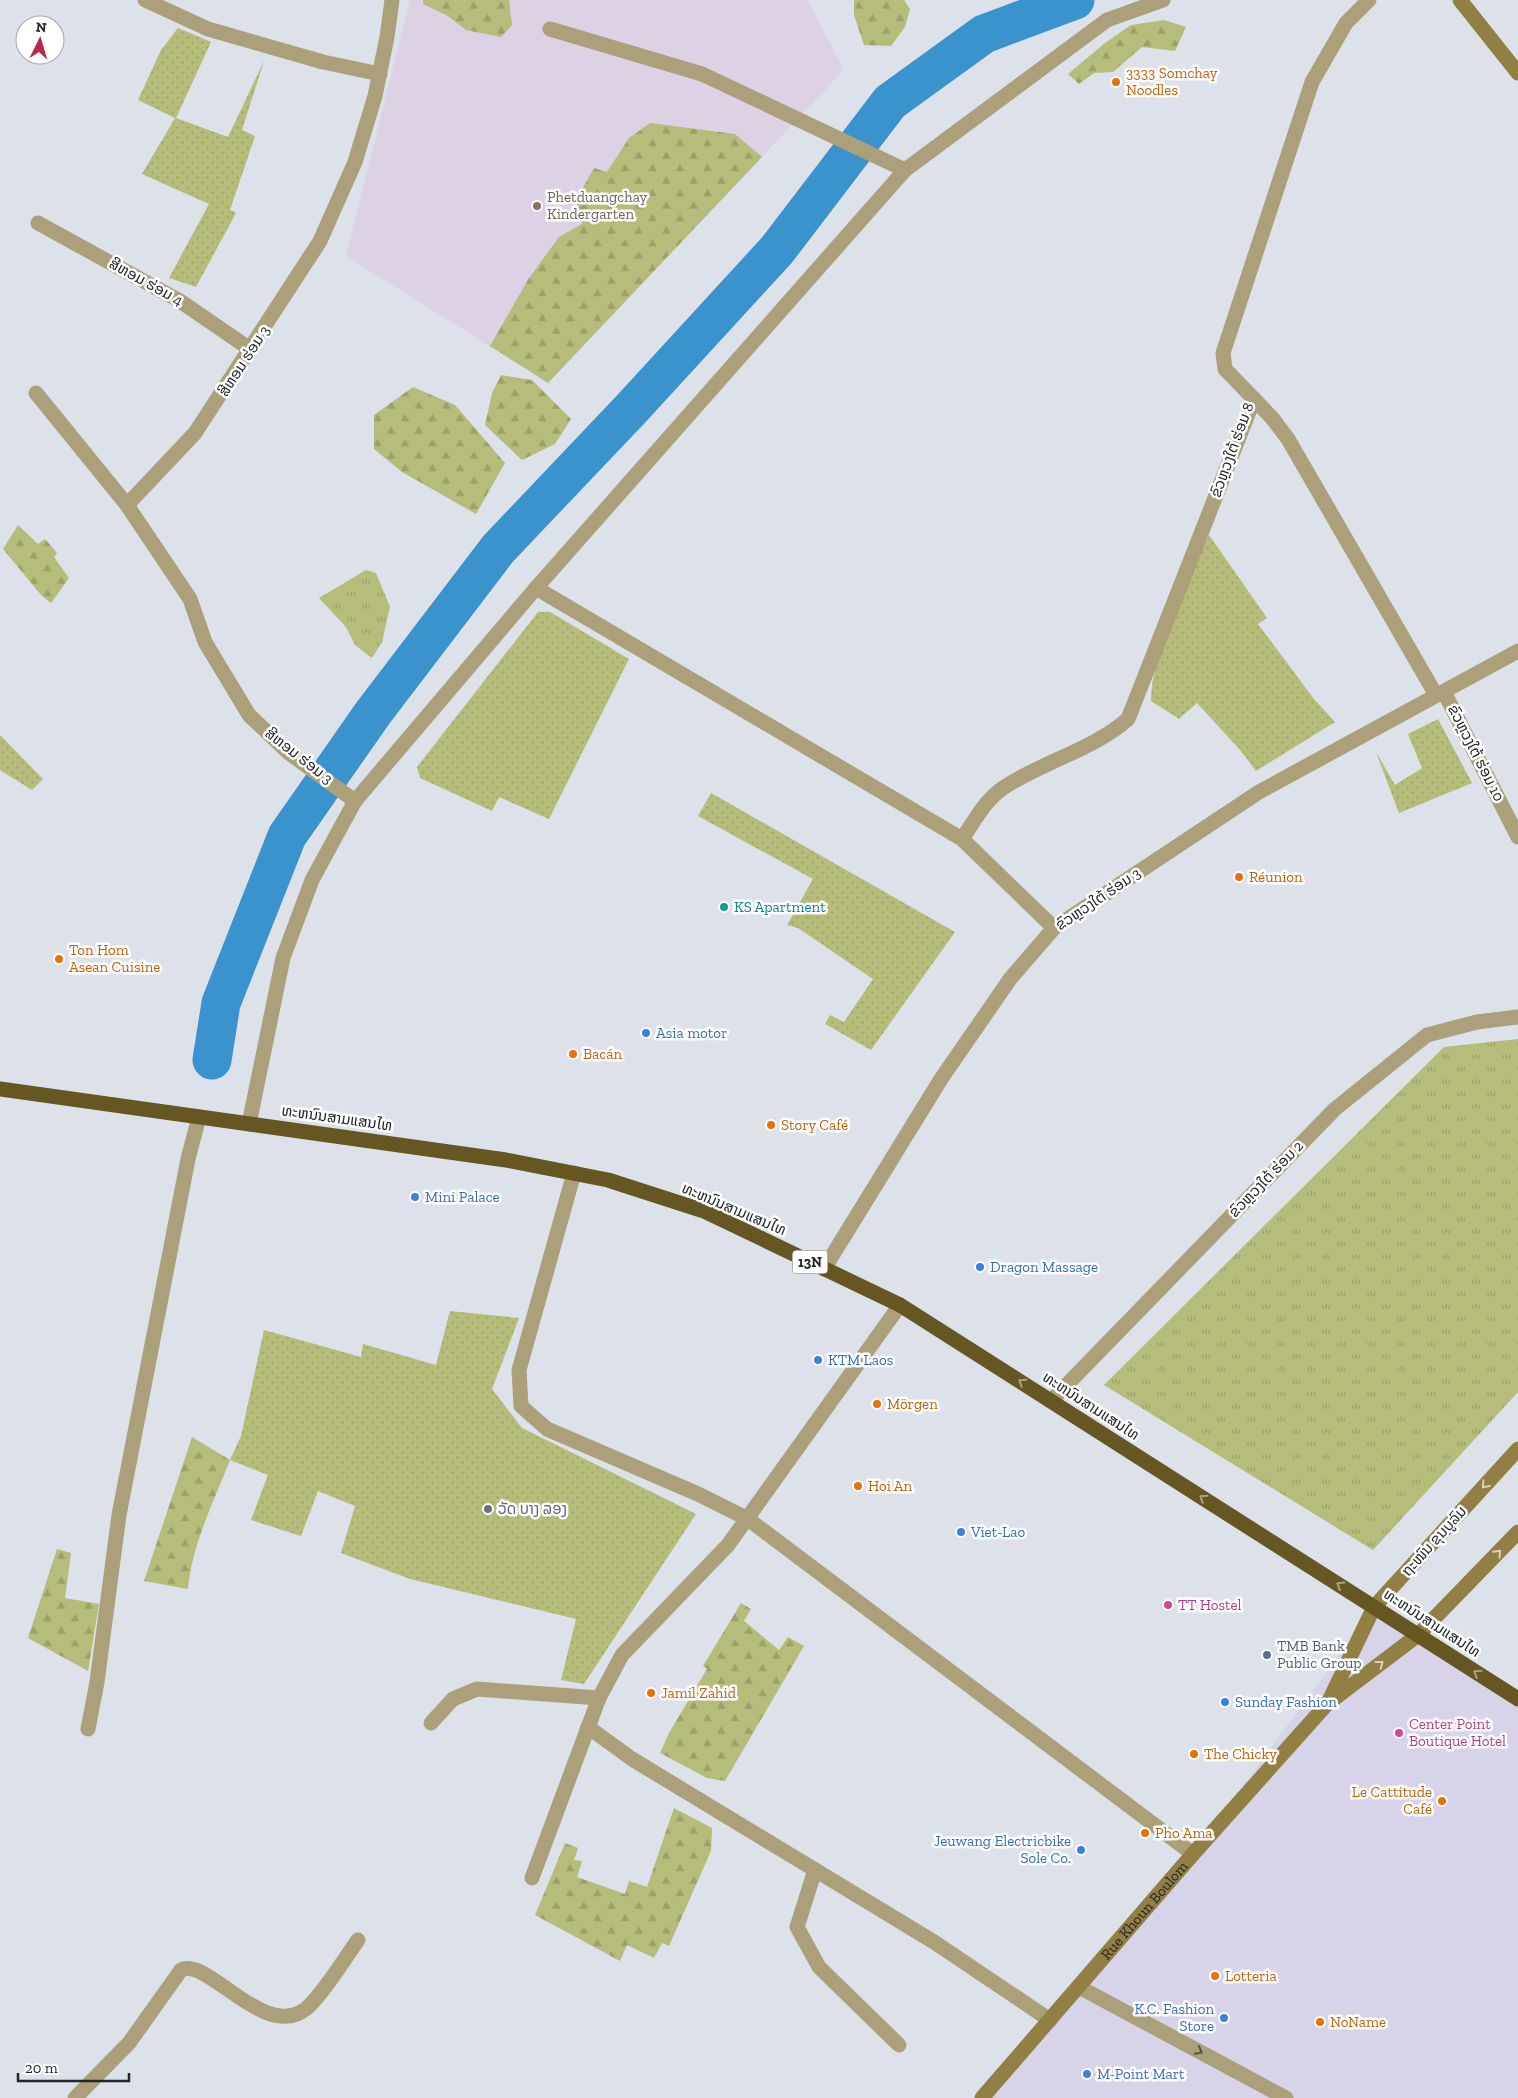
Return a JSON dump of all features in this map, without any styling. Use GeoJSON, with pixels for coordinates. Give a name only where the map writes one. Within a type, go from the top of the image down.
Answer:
{"type":"FeatureCollection","features":[{"type":"Feature","properties":{"kind":"highway","name":"ທະຫນົນສາມແສນໄທ"},"geometry":{"type":"LineString","coordinates":[[0,1089],[506,1160],[608,1180],[704,1211],[900,1305],[1518,1699]]}},
{"type":"Feature","properties":{"kind":"street"},"geometry":{"type":"LineString","coordinates":[[145,0],[208,29],[323,62],[380,74]]}},
{"type":"Feature","properties":{"kind":"street","name":"ສີຫອມ ຮ່ອມ 3"},"geometry":{"type":"LineString","coordinates":[[355,801],[289,753],[249,715],[205,642],[190,598],[127,505],[195,433],[320,241],[355,162],[380,74],[392,0]]}},
{"type":"Feature","properties":{"kind":"street"},"geometry":{"type":"LineString","coordinates":[[249,1124],[283,958],[312,880],[355,801],[536,588],[905,170],[1107,20],[1163,0]]}},
{"type":"Feature","properties":{"kind":"street","name":"ຂົວຫຼວງໃຕ້ ຮ່ອມ 8"},"geometry":{"type":"LineString","coordinates":[[962,839],[987,802],[1002,788],[1096,742],[1114,731],[1128,719],[1254,399],[1225,369],[1223,353],[1312,82],[1346,23],[1369,0]]}},
{"type":"Feature","properties":{"kind":"street"},"geometry":{"type":"LineString","coordinates":[[1460,0],[1518,73]]}},
{"type":"Feature","properties":{"kind":"street"},"geometry":{"type":"LineString","coordinates":[[550,30],[702,74],[905,170]]}},
{"type":"Feature","properties":{"kind":"street","name":"ສີຫອມ ຮ່ອມ 4"},"geometry":{"type":"LineString","coordinates":[[38,223],[180,300],[250,349]]}},
{"type":"Feature","properties":{"kind":"street"},"geometry":{"type":"LineString","coordinates":[[36,393],[127,505]]}},
{"type":"Feature","properties":{"kind":"street"},"geometry":{"type":"LineString","coordinates":[[1254,399],[1274,419],[1288,439],[1440,693]]}},
{"type":"Feature","properties":{"kind":"street"},"geometry":{"type":"LineString","coordinates":[[536,588],[962,839],[1054,928]]}},
{"type":"Feature","properties":{"kind":"street","name":"ຂົວຫຼວງໃຕ້ ຮ່ອມ 10"},"geometry":{"type":"LineString","coordinates":[[1518,652],[1440,693],[1518,836]]}},
{"type":"Feature","properties":{"kind":"street","name":"ຂົວຫຼວງໃຕ້ ຮ່ອມ 3"},"geometry":{"type":"LineString","coordinates":[[824,1269],[941,1079],[1010,979],[1054,928],[1258,792],[1440,693]]}},
{"type":"Feature","properties":{"kind":"street","name":"ຂົວຫຼວງໃຕ້ ຮ່ອມ 2"},"geometry":{"type":"LineString","coordinates":[[1051,1401],[1335,1109],[1427,1036],[1477,1022],[1518,1017]]}},
{"type":"Feature","properties":{"kind":"street"},"geometry":{"type":"LineString","coordinates":[[88,1728],[97,1682],[120,1516],[188,1159],[199,1117]]}},
{"type":"Feature","properties":{"kind":"street"},"geometry":{"type":"LineString","coordinates":[[574,1173],[519,1370],[521,1406],[547,1429],[698,1494],[748,1519],[1193,1854]]}},
{"type":"Feature","properties":{"kind":"street"},"geometry":{"type":"LineString","coordinates":[[532,1878],[599,1698],[622,1655],[728,1545],[900,1305]]}},
{"type":"Feature","properties":{"kind":"street","name":"ຖະໜົນ ຂຸນບູລົມ"},"geometry":{"type":"LineString","coordinates":[[1327,1704],[1374,1607],[1518,1449]]}},
{"type":"Feature","properties":{"kind":"street"},"geometry":{"type":"LineString","coordinates":[[1327,1704],[1418,1635],[1518,1532]]}},
{"type":"Feature","properties":{"kind":"street"},"geometry":{"type":"LineString","coordinates":[[431,1723],[453,1699],[477,1689],[599,1698]]}},
{"type":"Feature","properties":{"kind":"street","name":"Rue Khoun Boulom"},"geometry":{"type":"LineString","coordinates":[[982,2098],[1193,1854],[1327,1704]]}},
{"type":"Feature","properties":{"kind":"street"},"geometry":{"type":"LineString","coordinates":[[588,1727],[632,1759],[934,1942],[1050,2020]]}},
{"type":"Feature","properties":{"kind":"street"},"geometry":{"type":"LineString","coordinates":[[815,1870],[798,1927],[819,1967],[899,2045]]}},
{"type":"Feature","properties":{"kind":"street"},"geometry":{"type":"LineString","coordinates":[[75,2098],[129,2043],[181,1970],[191,1968],[201,1972],[245,2002],[263,2011],[276,2015],[289,2015],[307,2008],[358,1940]]}},
{"type":"Feature","properties":{"kind":"street"},"geometry":{"type":"LineString","coordinates":[[1079,1987],[1286,2098]]}},
{"type":"Feature","properties":{"kind":"shaded area","name":"Phetduangchay Kindergarten"},"geometry":{"type":"Polygon","coordinates":[[[410,0],[808,0],[844,70],[548,383],[346,256],[410,0]]]}},
{"type":"Feature","properties":{"kind":"shaded area"},"geometry":{"type":"Polygon","coordinates":[[[1374,1607],[1518,1700],[1518,2098],[982,2098],[1193,1854],[1374,1607]]]}},
{"type":"Feature","properties":{"kind":"green space"},"geometry":{"type":"Polygon","coordinates":[[[423,0],[509,0],[512,25],[501,37],[466,30],[448,16],[423,4],[423,0]]]}},
{"type":"Feature","properties":{"kind":"green space"},"geometry":{"type":"Polygon","coordinates":[[[854,0],[904,0],[910,9],[905,27],[891,46],[864,45],[854,15],[854,0]]]}},
{"type":"Feature","properties":{"kind":"green space"},"geometry":{"type":"Polygon","coordinates":[[[1164,20],[1186,27],[1175,51],[1142,47],[1113,72],[1094,73],[1079,84],[1068,74],[1105,43],[1131,25],[1164,20]]]}},
{"type":"Feature","properties":{"kind":"green space"},"geometry":{"type":"Polygon","coordinates":[[[178,28],[211,42],[176,118],[228,137],[264,61],[242,130],[255,136],[230,210],[236,213],[196,287],[169,278],[209,204],[142,174],[175,118],[138,100],[161,50],[178,28]]]}},
{"type":"Feature","properties":{"kind":"green space"},"geometry":{"type":"Polygon","coordinates":[[[650,123],[735,134],[762,157],[548,383],[490,346],[529,278],[559,237],[582,224],[576,200],[594,168],[607,172],[629,138],[650,123]]]}},
{"type":"Feature","properties":{"kind":"green space"},"geometry":{"type":"Polygon","coordinates":[[[501,375],[532,380],[571,419],[555,444],[522,460],[485,425],[492,393],[501,375]]]}},
{"type":"Feature","properties":{"kind":"green space"},"geometry":{"type":"Polygon","coordinates":[[[413,387],[455,405],[505,463],[476,514],[402,472],[374,449],[374,415],[413,387]]]}},
{"type":"Feature","properties":{"kind":"green space"},"geometry":{"type":"Polygon","coordinates":[[[18,525],[38,544],[45,539],[57,553],[54,557],[69,578],[51,603],[41,595],[3,549],[18,525]]]}},
{"type":"Feature","properties":{"kind":"green space"},"geometry":{"type":"Polygon","coordinates":[[[1209,535],[1267,618],[1258,624],[1314,699],[1335,722],[1256,771],[1241,751],[1197,703],[1179,719],[1151,701],[1157,660],[1164,638],[1181,595],[1209,535]]]}},
{"type":"Feature","properties":{"kind":"green space"},"geometry":{"type":"Polygon","coordinates":[[[366,570],[376,573],[390,607],[382,642],[372,658],[355,645],[346,627],[319,598],[366,570]]]}},
{"type":"Feature","properties":{"kind":"green space"},"geometry":{"type":"Polygon","coordinates":[[[538,612],[550,612],[629,659],[549,819],[499,797],[492,811],[420,778],[417,767],[538,612]]]}},
{"type":"Feature","properties":{"kind":"green space"},"geometry":{"type":"Polygon","coordinates":[[[1438,719],[1472,783],[1399,813],[1376,752],[1395,785],[1422,768],[1408,734],[1438,719]]]}},
{"type":"Feature","properties":{"kind":"green space"},"geometry":{"type":"Polygon","coordinates":[[[0,735],[43,779],[32,790],[0,770],[0,735]]]}},
{"type":"Feature","properties":{"kind":"green space"},"geometry":{"type":"Polygon","coordinates":[[[711,793],[955,932],[871,1050],[825,1024],[830,1015],[844,1022],[873,979],[798,928],[787,925],[813,879],[698,816],[711,793]]]}},
{"type":"Feature","properties":{"kind":"green space"},"geometry":{"type":"Polygon","coordinates":[[[1518,1039],[1518,1392],[1373,1550],[1104,1385],[1444,1047],[1518,1039]]]}},
{"type":"Feature","properties":{"kind":"green space"},"geometry":{"type":"Polygon","coordinates":[[[450,1311],[519,1318],[492,1389],[522,1428],[696,1514],[584,1684],[561,1680],[576,1619],[410,1579],[341,1553],[355,1506],[318,1491],[301,1536],[251,1520],[268,1475],[230,1460],[241,1436],[264,1330],[361,1357],[363,1344],[436,1365],[450,1311]]]}},
{"type":"Feature","properties":{"kind":"green space"},"geometry":{"type":"Polygon","coordinates":[[[192,1437],[230,1460],[199,1539],[190,1572],[188,1589],[144,1581],[192,1437]]]}},
{"type":"Feature","properties":{"kind":"green space"},"geometry":{"type":"Polygon","coordinates":[[[57,1549],[71,1553],[65,1598],[99,1604],[88,1671],[28,1638],[57,1549]]]}},
{"type":"Feature","properties":{"kind":"green space"},"geometry":{"type":"Polygon","coordinates":[[[741,1603],[751,1609],[744,1621],[779,1650],[788,1637],[804,1646],[725,1781],[707,1778],[660,1753],[669,1733],[707,1669],[703,1666],[741,1603]]]}},
{"type":"Feature","properties":{"kind":"green space"},"geometry":{"type":"Polygon","coordinates":[[[674,1808],[712,1828],[711,1851],[669,1946],[662,1943],[654,1958],[627,1945],[620,1961],[535,1915],[565,1843],[578,1848],[574,1860],[582,1861],[577,1877],[625,1894],[629,1881],[647,1887],[674,1808]]]}},
{"type":"Feature","properties":{"kind":"waterway"},"geometry":{"type":"LineString","coordinates":[[212,1060],[221,1003],[287,836],[373,713],[498,549],[632,408],[777,250],[890,102],[984,34],[1075,0]]}},
{"type":"Feature","properties":{"kind":"place","name":"3333 Somchay Noodles"},"geometry":{"type":"Point","coordinates":[1116,82]}},
{"type":"Feature","properties":{"kind":"place","name":"Phetduangchay Kindergarten"},"geometry":{"type":"Point","coordinates":[537,206]}},
{"type":"Feature","properties":{"kind":"place","name":"Réunion"},"geometry":{"type":"Point","coordinates":[1239,877]}},
{"type":"Feature","properties":{"kind":"place","name":"KS Apartment"},"geometry":{"type":"Point","coordinates":[724,907]}},
{"type":"Feature","properties":{"kind":"place","name":"Ton Hom Asean Cuisine"},"geometry":{"type":"Point","coordinates":[59,959]}},
{"type":"Feature","properties":{"kind":"place","name":"Asia motor"},"geometry":{"type":"Point","coordinates":[646,1033]}},
{"type":"Feature","properties":{"kind":"place","name":"Bacán"},"geometry":{"type":"Point","coordinates":[573,1054]}},
{"type":"Feature","properties":{"kind":"place","name":"Story Café"},"geometry":{"type":"Point","coordinates":[771,1125]}},
{"type":"Feature","properties":{"kind":"place","name":"Mini Palace"},"geometry":{"type":"Point","coordinates":[415,1197]}},
{"type":"Feature","properties":{"kind":"place","name":"Dragon Massage"},"geometry":{"type":"Point","coordinates":[980,1267]}},
{"type":"Feature","properties":{"kind":"place","name":"KTM Laos"},"geometry":{"type":"Point","coordinates":[818,1360]}},
{"type":"Feature","properties":{"kind":"place","name":"Mörgen"},"geometry":{"type":"Point","coordinates":[877,1404]}},
{"type":"Feature","properties":{"kind":"place","name":"Hoi An"},"geometry":{"type":"Point","coordinates":[858,1486]}},
{"type":"Feature","properties":{"kind":"place","name":"ວັດ ບາງ ລອງ"},"geometry":{"type":"Point","coordinates":[488,1509]}},
{"type":"Feature","properties":{"kind":"place","name":"Viet-Lao"},"geometry":{"type":"Point","coordinates":[961,1532]}},
{"type":"Feature","properties":{"kind":"place","name":"TT Hostel"},"geometry":{"type":"Point","coordinates":[1168,1605]}},
{"type":"Feature","properties":{"kind":"place","name":"TMB Bank Public Group"},"geometry":{"type":"Point","coordinates":[1267,1655]}},
{"type":"Feature","properties":{"kind":"place","name":"Jamil Zahid"},"geometry":{"type":"Point","coordinates":[651,1693]}},
{"type":"Feature","properties":{"kind":"place","name":"Sunday Fashion"},"geometry":{"type":"Point","coordinates":[1225,1702]}},
{"type":"Feature","properties":{"kind":"place","name":"Center Point Boutique Hotel"},"geometry":{"type":"Point","coordinates":[1399,1733]}},
{"type":"Feature","properties":{"kind":"place","name":"The Chicky"},"geometry":{"type":"Point","coordinates":[1194,1754]}},
{"type":"Feature","properties":{"kind":"place","name":"Le Cattitude Café"},"geometry":{"type":"Point","coordinates":[1442,1801]}},
{"type":"Feature","properties":{"kind":"place","name":"Pho Ama"},"geometry":{"type":"Point","coordinates":[1145,1833]}},
{"type":"Feature","properties":{"kind":"place","name":"Jeuwang Electricbike Sole Co."},"geometry":{"type":"Point","coordinates":[1081,1850]}},
{"type":"Feature","properties":{"kind":"place","name":"Lotteria"},"geometry":{"type":"Point","coordinates":[1215,1976]}},
{"type":"Feature","properties":{"kind":"place","name":"K.C. Fashion Store"},"geometry":{"type":"Point","coordinates":[1224,2018]}},
{"type":"Feature","properties":{"kind":"place","name":"NoName"},"geometry":{"type":"Point","coordinates":[1320,2022]}},
{"type":"Feature","properties":{"kind":"place","name":"M-Point Mart"},"geometry":{"type":"Point","coordinates":[1087,2074]}}]}
